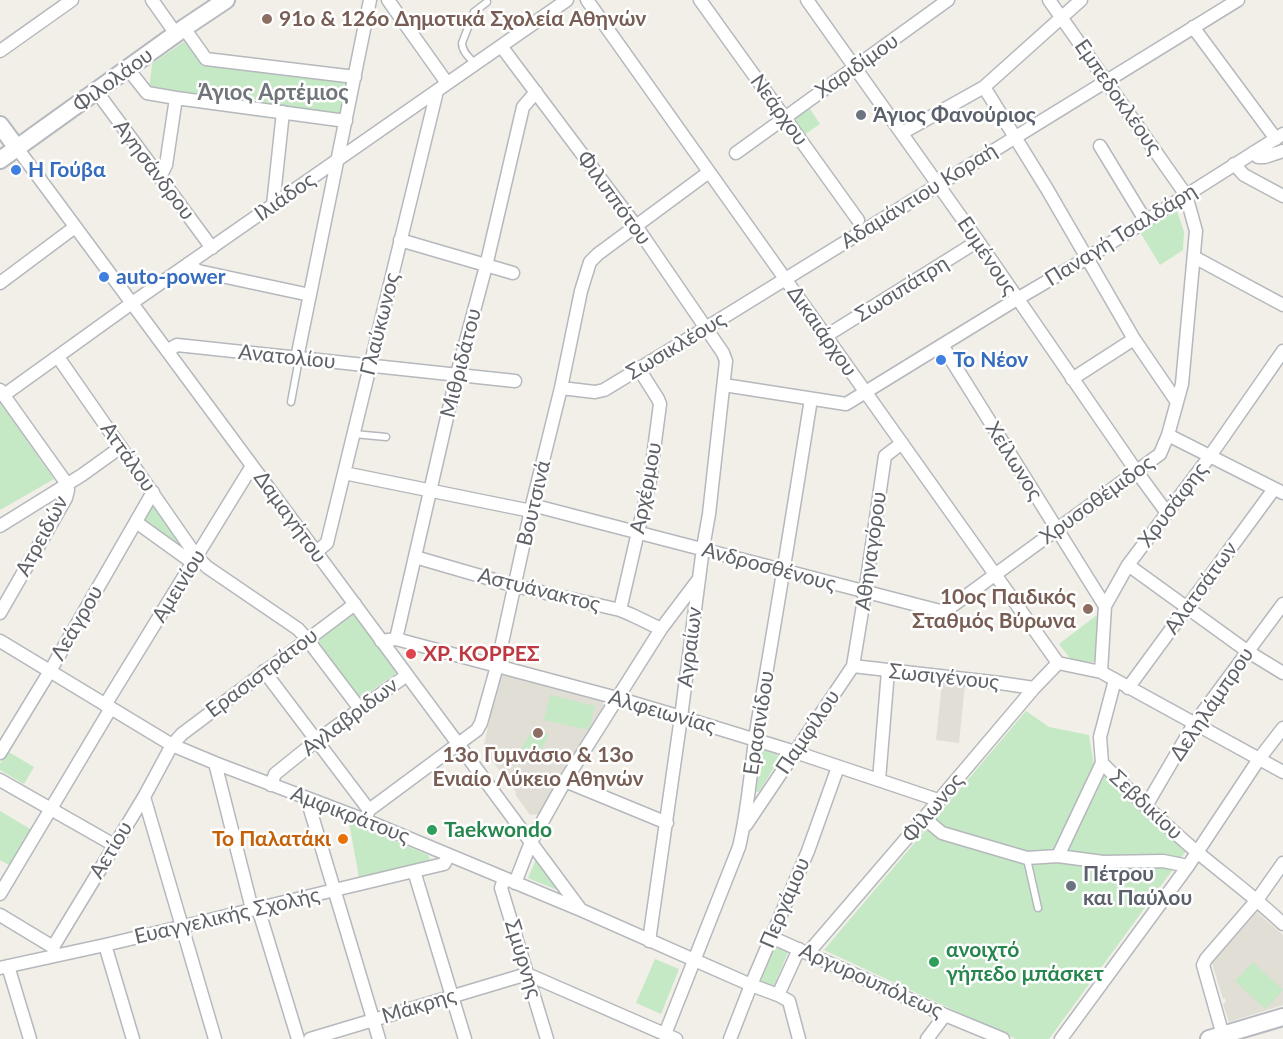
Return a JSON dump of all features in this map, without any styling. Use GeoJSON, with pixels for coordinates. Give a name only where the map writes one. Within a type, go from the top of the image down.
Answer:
{"type":"FeatureCollection","features":[{"type":"Feature","properties":{"kind":"main road","name":"Φιλολάου"},"geometry":{"type":"LineString","coordinates":[[0,160],[226,0]]}},
{"type":"Feature","properties":{"kind":"main road","name":"Δαμαγήτου"},"geometry":{"type":"LineString","coordinates":[[0,125],[17,148]]}},
{"type":"Feature","properties":{"kind":"main road"},"geometry":{"type":"LineString","coordinates":[[1219,1038],[1283,1017]]}},
{"type":"Feature","properties":{"kind":"street"},"geometry":{"type":"LineString","coordinates":[[0,51],[72,0]]}},
{"type":"Feature","properties":{"kind":"street"},"geometry":{"type":"LineString","coordinates":[[152,0],[206,59],[355,77]]}},
{"type":"Feature","properties":{"kind":"street"},"geometry":{"type":"LineString","coordinates":[[298,358],[370,0]]}},
{"type":"Feature","properties":{"kind":"street"},"geometry":{"type":"LineString","coordinates":[[389,0],[442,87]]}},
{"type":"Feature","properties":{"kind":"street","name":"Ιλιάδος"},"geometry":{"type":"LineString","coordinates":[[2,393],[58,357],[567,0]]}},
{"type":"Feature","properties":{"kind":"street","name":"Δικαιάρχου"},"geometry":{"type":"LineString","coordinates":[[587,0],[1058,663]]}},
{"type":"Feature","properties":{"kind":"street","name":"Νεάρχου"},"geometry":{"type":"LineString","coordinates":[[700,0],[858,220]]}},
{"type":"Feature","properties":{"kind":"street","name":"Ευμένους"},"geometry":{"type":"LineString","coordinates":[[807,0],[1167,513]]}},
{"type":"Feature","properties":{"kind":"street","name":"Χαριδίμου"},"geometry":{"type":"LineString","coordinates":[[736,153],[948,0]]}},
{"type":"Feature","properties":{"kind":"street","name":"Εμπεδοκλέους"},"geometry":{"type":"LineString","coordinates":[[1049,0],[1186,195]]}},
{"type":"Feature","properties":{"kind":"street"},"geometry":{"type":"LineString","coordinates":[[902,133],[984,87],[1081,0]]}},
{"type":"Feature","properties":{"kind":"street","name":"Αδαμάντιου Κοραή"},"geometry":{"type":"LineString","coordinates":[[785,279],[1238,0]]}},
{"type":"Feature","properties":{"kind":"street"},"geometry":{"type":"LineString","coordinates":[[1193,27],[1280,137]]}},
{"type":"Feature","properties":{"kind":"street","name":"Φιλιππότου"},"geometry":{"type":"LineString","coordinates":[[501,46],[636,226],[723,353]]}},
{"type":"Feature","properties":{"kind":"street"},"geometry":{"type":"LineString","coordinates":[[128,69],[147,93],[346,121]]}},
{"type":"Feature","properties":{"kind":"street","name":"Γλαύκωνος"},"geometry":{"type":"LineString","coordinates":[[316,552],[327,543],[400,240],[442,87]]}},
{"type":"Feature","properties":{"kind":"street"},"geometry":{"type":"LineString","coordinates":[[984,87],[1047,189],[1134,339],[1177,402]]}},
{"type":"Feature","properties":{"kind":"street","name":"Αγησάνδρου"},"geometry":{"type":"LineString","coordinates":[[97,92],[212,248]]}},
{"type":"Feature","properties":{"kind":"street","name":"Μιθριδάτου"},"geometry":{"type":"LineString","coordinates":[[396,639],[524,107],[536,92]]}},
{"type":"Feature","properties":{"kind":"street"},"geometry":{"type":"LineString","coordinates":[[160,177],[166,165],[176,98]]}},
{"type":"Feature","properties":{"kind":"street"},"geometry":{"type":"LineString","coordinates":[[273,205],[284,112]]}},
{"type":"Feature","properties":{"kind":"street","name":"Παναγή Τσαλδάρη"},"geometry":{"type":"LineString","coordinates":[[724,385],[846,404],[1087,258],[1280,137]]}},
{"type":"Feature","properties":{"kind":"street"},"geometry":{"type":"LineString","coordinates":[[1100,146],[1145,220]]}},
{"type":"Feature","properties":{"kind":"street","name":"Δαμαγήτου"},"geometry":{"type":"LineString","coordinates":[[17,148],[581,910]]}},
{"type":"Feature","properties":{"kind":"street"},"geometry":{"type":"LineString","coordinates":[[1254,152],[1258,157],[1266,157],[1283,151]]}},
{"type":"Feature","properties":{"kind":"street"},"geometry":{"type":"LineString","coordinates":[[1234,164],[1244,175],[1283,196]]}},
{"type":"Feature","properties":{"kind":"street"},"geometry":{"type":"LineString","coordinates":[[636,226],[709,172]]}},
{"type":"Feature","properties":{"kind":"street","name":"Χρυσοθέμιδος"},"geometry":{"type":"LineString","coordinates":[[995,574],[1160,454],[1168,435],[1182,384],[1185,362],[1196,231],[1186,195]]}},
{"type":"Feature","properties":{"kind":"street","name":"Βουτσινά"},"geometry":{"type":"LineString","coordinates":[[367,815],[457,743],[477,730],[481,723],[497,666],[587,271],[590,262],[598,254],[636,226]]}},
{"type":"Feature","properties":{"kind":"street"},"geometry":{"type":"LineString","coordinates":[[0,283],[75,227]]}},
{"type":"Feature","properties":{"kind":"street"},"geometry":{"type":"LineString","coordinates":[[400,240],[513,273]]}},
{"type":"Feature","properties":{"kind":"street","name":"Σωσιπάτρη"},"geometry":{"type":"LineString","coordinates":[[826,336],[978,242]]}},
{"type":"Feature","properties":{"kind":"street"},"geometry":{"type":"LineString","coordinates":[[1194,257],[1283,305]]}},
{"type":"Feature","properties":{"kind":"street"},"geometry":{"type":"LineString","coordinates":[[188,264],[198,271],[310,295]]}},
{"type":"Feature","properties":{"kind":"street","name":"Σωσικλέους"},"geometry":{"type":"LineString","coordinates":[[561,388],[595,392],[604,390],[785,279]]}},
{"type":"Feature","properties":{"kind":"street"},"geometry":{"type":"LineString","coordinates":[[1072,379],[1134,339]]}},
{"type":"Feature","properties":{"kind":"street","name":"Ανατολίου"},"geometry":{"type":"LineString","coordinates":[[167,351],[177,345],[515,381]]}},
{"type":"Feature","properties":{"kind":"street","name":"Χείλωνος"},"geometry":{"type":"LineString","coordinates":[[942,345],[1105,606]]}},
{"type":"Feature","properties":{"kind":"street","name":"Χρυσάφης"},"geometry":{"type":"LineString","coordinates":[[1101,672],[1105,606],[1128,565],[1210,456],[1283,351]]}},
{"type":"Feature","properties":{"kind":"street","name":"Αγραίων"},"geometry":{"type":"LineString","coordinates":[[650,940],[709,514],[724,385],[726,361],[723,353]]}},
{"type":"Feature","properties":{"kind":"street","name":"Αττάλου"},"geometry":{"type":"LineString","coordinates":[[58,357],[153,492],[186,542],[195,560]]}},
{"type":"Feature","properties":{"kind":"street","name":"Αρχέρμου"},"geometry":{"type":"LineString","coordinates":[[620,610],[650,480],[660,404],[639,369]]}},
{"type":"Feature","properties":{"kind":"street"},"geometry":{"type":"LineString","coordinates":[[0,526],[67,484],[2,393]]}},
{"type":"Feature","properties":{"kind":"street","name":"Ερασινίδου"},"geometry":{"type":"LineString","coordinates":[[670,1037],[694,960],[739,847],[744,828],[755,740],[811,399]]}},
{"type":"Feature","properties":{"kind":"street"},"geometry":{"type":"LineString","coordinates":[[1168,435],[1280,489]]}},
{"type":"Feature","properties":{"kind":"street","name":"Αθηναγόρου"},"geometry":{"type":"LineString","coordinates":[[853,666],[885,456],[902,443]]}},
{"type":"Feature","properties":{"kind":"street","name":"Ατρειδών"},"geometry":{"type":"LineString","coordinates":[[0,613],[66,498],[67,484],[121,447]]}},
{"type":"Feature","properties":{"kind":"street","name":"Αμεινίου"},"geometry":{"type":"LineString","coordinates":[[0,894],[108,706],[252,466]]}},
{"type":"Feature","properties":{"kind":"street","name":"Ανδροσθένους"},"geometry":{"type":"LineString","coordinates":[[344,473],[532,508],[638,532],[944,612],[995,574]]}},
{"type":"Feature","properties":{"kind":"street","name":"Αλατσάτων"},"geometry":{"type":"LineString","coordinates":[[1128,688],[1185,608],[1280,489]]}},
{"type":"Feature","properties":{"kind":"street","name":"Λεάγρου"},"geometry":{"type":"LineString","coordinates":[[0,753],[153,492]]}},
{"type":"Feature","properties":{"kind":"street"},"geometry":{"type":"LineString","coordinates":[[136,522],[298,629],[360,709]]}},
{"type":"Feature","properties":{"kind":"street","name":"Αστυάνακτος"},"geometry":{"type":"LineString","coordinates":[[415,557],[515,586],[620,610],[661,629]]}},
{"type":"Feature","properties":{"kind":"street"},"geometry":{"type":"LineString","coordinates":[[1128,565],[1185,608],[1283,673]]}},
{"type":"Feature","properties":{"kind":"street"},"geometry":{"type":"LineString","coordinates":[[509,881],[565,781],[617,698],[661,629],[699,578]]}},
{"type":"Feature","properties":{"kind":"street","name":"Ερασιστράτου"},"geometry":{"type":"LineString","coordinates":[[172,744],[182,734],[355,604]]}},
{"type":"Feature","properties":{"kind":"street","name":"Δεληλάμπρου"},"geometry":{"type":"LineString","coordinates":[[1146,806],[1194,724],[1283,604]]}},
{"type":"Feature","properties":{"kind":"street","name":"Αλφειωνίας"},"geometry":{"type":"LineString","coordinates":[[381,641],[396,639],[617,698],[795,752],[938,800]]}},
{"type":"Feature","properties":{"kind":"street","name":"Αμφικράτους"},"geometry":{"type":"LineString","coordinates":[[0,641],[172,744],[307,799],[367,815],[449,855],[778,995]]}},
{"type":"Feature","properties":{"kind":"street"},"geometry":{"type":"LineString","coordinates":[[1058,663],[1101,672],[1283,772]]}},
{"type":"Feature","properties":{"kind":"street","name":"Φίλωνος"},"geometry":{"type":"LineString","coordinates":[[778,995],[803,951],[924,819],[1034,688],[1058,663]]}},
{"type":"Feature","properties":{"kind":"street","name":"Σωσιγένους"},"geometry":{"type":"LineString","coordinates":[[853,666],[1034,688]]}},
{"type":"Feature","properties":{"kind":"street","name":"Παμφίλου"},"geometry":{"type":"LineString","coordinates":[[744,828],[853,666]]}},
{"type":"Feature","properties":{"kind":"street"},"geometry":{"type":"LineString","coordinates":[[879,780],[888,671]]}},
{"type":"Feature","properties":{"kind":"street"},"geometry":{"type":"LineString","coordinates":[[264,672],[316,741],[367,815]]}},
{"type":"Feature","properties":{"kind":"street","name":"Αγλαβριδων"},"geometry":{"type":"LineString","coordinates":[[271,785],[275,774],[316,741],[407,675]]}},
{"type":"Feature","properties":{"kind":"street","name":"Σεβδικίου"},"geometry":{"type":"LineString","coordinates":[[1115,681],[1100,737],[1102,763],[1197,852],[1283,924]]}},
{"type":"Feature","properties":{"kind":"street"},"geometry":{"type":"LineString","coordinates":[[1061,1039],[1188,866],[1259,759],[1283,728]]}},
{"type":"Feature","properties":{"kind":"street","name":"Αετίου"},"geometry":{"type":"LineString","coordinates":[[54,951],[144,797],[172,744]]}},
{"type":"Feature","properties":{"kind":"street"},"geometry":{"type":"LineString","coordinates":[[215,763],[255,909],[298,1039]]}},
{"type":"Feature","properties":{"kind":"street"},"geometry":{"type":"LineString","coordinates":[[1058,856],[1102,763]]}},
{"type":"Feature","properties":{"kind":"street","name":"Περγάμου"},"geometry":{"type":"LineString","coordinates":[[730,1039],[808,851],[838,767]]}},
{"type":"Feature","properties":{"kind":"street"},"geometry":{"type":"LineString","coordinates":[[0,780],[114,845]]}},
{"type":"Feature","properties":{"kind":"street"},"geometry":{"type":"LineString","coordinates":[[565,781],[667,823]]}},
{"type":"Feature","properties":{"kind":"street"},"geometry":{"type":"LineString","coordinates":[[144,797],[215,1039]]}},
{"type":"Feature","properties":{"kind":"street"},"geometry":{"type":"LineString","coordinates":[[307,799],[379,1039]]}},
{"type":"Feature","properties":{"kind":"street"},"geometry":{"type":"LineString","coordinates":[[924,819],[942,833],[1026,858],[1058,856],[1102,862],[1163,861],[1188,866]]}},
{"type":"Feature","properties":{"kind":"street","name":"Ευαγγελικής Σχολής"},"geometry":{"type":"LineString","coordinates":[[4,967],[54,951],[105,945],[444,864],[449,855]]}},
{"type":"Feature","properties":{"kind":"street"},"geometry":{"type":"LineString","coordinates":[[1219,1038],[1203,965],[1257,900],[1283,863]]}},
{"type":"Feature","properties":{"kind":"street"},"geometry":{"type":"LineString","coordinates":[[414,871],[465,1039]]}},
{"type":"Feature","properties":{"kind":"street","name":"Σμύρνης"},"geometry":{"type":"LineString","coordinates":[[509,881],[501,888],[547,1039]]}},
{"type":"Feature","properties":{"kind":"street"},"geometry":{"type":"LineString","coordinates":[[0,915],[54,951]]}},
{"type":"Feature","properties":{"kind":"street","name":"Αργυρουπόλεως"},"geometry":{"type":"LineString","coordinates":[[771,937],[1003,1039]]}},
{"type":"Feature","properties":{"kind":"street"},"geometry":{"type":"LineString","coordinates":[[105,945],[133,1039]]}},
{"type":"Feature","properties":{"kind":"street"},"geometry":{"type":"LineString","coordinates":[[4,967],[30,1039]]}},
{"type":"Feature","properties":{"kind":"street"},"geometry":{"type":"LineString","coordinates":[[527,974],[670,1037]]}},
{"type":"Feature","properties":{"kind":"street","name":"Μάκρης"},"geometry":{"type":"LineString","coordinates":[[310,1039],[527,974]]}},
{"type":"Feature","properties":{"kind":"street"},"geometry":{"type":"LineString","coordinates":[[778,995],[789,1001],[799,1039]]}},
{"type":"Feature","properties":{"kind":"street"},"geometry":{"type":"LineString","coordinates":[[927,1039],[945,1015]]}},
{"type":"Feature","properties":{"kind":"lane"},"geometry":{"type":"LineString","coordinates":[[475,64],[465,52],[462,43],[474,12],[487,2]]}},
{"type":"Feature","properties":{"kind":"lane"},"geometry":{"type":"LineString","coordinates":[[291,402],[298,358]]}},
{"type":"Feature","properties":{"kind":"lane"},"geometry":{"type":"LineString","coordinates":[[353,434],[386,437]]}},
{"type":"Feature","properties":{"kind":"lane"},"geometry":{"type":"LineString","coordinates":[[1026,858],[1038,908]]}},
{"type":"Feature","properties":{"kind":"shaded area","name":"13ο Γυμνάσιο & 13ο Ενιαίο Λύκειο Αθηνών"},"geometry":{"type":"Polygon","coordinates":[[[500,673],[602,699],[604,706],[539,814],[530,815],[515,794],[516,792],[483,749],[500,673]]]}},
{"type":"Feature","properties":{"kind":"shaded area"},"geometry":{"type":"Polygon","coordinates":[[[942,682],[965,684],[959,743],[936,740],[942,682]]]}},
{"type":"Feature","properties":{"kind":"shaded area"},"geometry":{"type":"Polygon","coordinates":[[[1257,912],[1283,935],[1283,1005],[1229,1022],[1223,1004],[1226,1002],[1225,998],[1223,999],[1212,963],[1257,912]]]}},
{"type":"Feature","properties":{"kind":"green space"},"geometry":{"type":"Polygon","coordinates":[[[192,36],[208,57],[350,69],[341,121],[149,90],[152,64],[192,36]]]}},
{"type":"Feature","properties":{"kind":"green space"},"geometry":{"type":"Polygon","coordinates":[[[808,106],[820,124],[804,135],[792,118],[808,106]]]}},
{"type":"Feature","properties":{"kind":"green space"},"geometry":{"type":"Polygon","coordinates":[[[1177,211],[1184,232],[1183,250],[1160,265],[1140,232],[1177,211]]]}},
{"type":"Feature","properties":{"kind":"green space"},"geometry":{"type":"Polygon","coordinates":[[[0,403],[54,479],[0,510],[0,403]]]}},
{"type":"Feature","properties":{"kind":"green space"},"geometry":{"type":"Polygon","coordinates":[[[154,504],[185,552],[142,523],[154,504]]]}},
{"type":"Feature","properties":{"kind":"green space"},"geometry":{"type":"Polygon","coordinates":[[[1101,612],[1097,662],[1072,661],[1059,644],[1101,612]]]}},
{"type":"Feature","properties":{"kind":"green space"},"geometry":{"type":"Polygon","coordinates":[[[355,613],[399,671],[357,701],[315,643],[355,613]]]}},
{"type":"Feature","properties":{"kind":"green space"},"geometry":{"type":"Polygon","coordinates":[[[550,695],[595,706],[589,730],[544,720],[550,695]]]}},
{"type":"Feature","properties":{"kind":"green space"},"geometry":{"type":"Polygon","coordinates":[[[1026,711],[1049,727],[1089,735],[1094,765],[1187,850],[1049,1039],[1016,1039],[824,950],[1026,711]]]}},
{"type":"Feature","properties":{"kind":"green space"},"geometry":{"type":"Polygon","coordinates":[[[534,727],[549,735],[533,763],[518,755],[534,727]]]}},
{"type":"Feature","properties":{"kind":"green space"},"geometry":{"type":"Polygon","coordinates":[[[760,749],[781,756],[757,792],[756,791],[760,749]]]}},
{"type":"Feature","properties":{"kind":"green space"},"geometry":{"type":"Polygon","coordinates":[[[7,751],[34,767],[24,784],[0,770],[0,764],[7,751]]]}},
{"type":"Feature","properties":{"kind":"green space"},"geometry":{"type":"Polygon","coordinates":[[[0,811],[32,830],[11,866],[0,860],[0,811]]]}},
{"type":"Feature","properties":{"kind":"green space"},"geometry":{"type":"Polygon","coordinates":[[[349,822],[428,855],[430,859],[359,878],[349,822]]]}},
{"type":"Feature","properties":{"kind":"green space"},"geometry":{"type":"Polygon","coordinates":[[[537,857],[562,892],[528,878],[537,857]]]}},
{"type":"Feature","properties":{"kind":"green space"},"geometry":{"type":"Polygon","coordinates":[[[775,947],[788,952],[774,986],[761,981],[775,947]]]}},
{"type":"Feature","properties":{"kind":"green space"},"geometry":{"type":"Polygon","coordinates":[[[655,959],[679,969],[661,1014],[636,1003],[655,959]]]}},
{"type":"Feature","properties":{"kind":"green space"},"geometry":{"type":"Polygon","coordinates":[[[1253,962],[1283,990],[1265,1009],[1235,981],[1253,962]]]}},
{"type":"Feature","properties":{"kind":"place","name":"91ο & 126ο Δημοτικά Σχολεία Αθηνών"},"geometry":{"type":"Point","coordinates":[267,19]}},
{"type":"Feature","properties":{"kind":"place","name":"Άγιος Φανούριος"},"geometry":{"type":"Point","coordinates":[861,115]}},
{"type":"Feature","properties":{"kind":"place","name":"Η Γούβα"},"geometry":{"type":"Point","coordinates":[16,170]}},
{"type":"Feature","properties":{"kind":"place","name":"auto-power"},"geometry":{"type":"Point","coordinates":[104,277]}},
{"type":"Feature","properties":{"kind":"place","name":"Το Νέον"},"geometry":{"type":"Point","coordinates":[941,360]}},
{"type":"Feature","properties":{"kind":"place","name":"10ος Παιδικός Σταθμός Βύρωνα"},"geometry":{"type":"Point","coordinates":[1088,609]}},
{"type":"Feature","properties":{"kind":"place","name":"ΧΡ. ΚΟΡΡΕΣ"},"geometry":{"type":"Point","coordinates":[411,654]}},
{"type":"Feature","properties":{"kind":"place","name":"13ο Γυμνάσιο & 13ο Ενιαίο Λύκειο Αθηνών"},"geometry":{"type":"Point","coordinates":[538,733]}},
{"type":"Feature","properties":{"kind":"place","name":"Taekwondo"},"geometry":{"type":"Point","coordinates":[432,830]}},
{"type":"Feature","properties":{"kind":"place","name":"Το Παλατάκι"},"geometry":{"type":"Point","coordinates":[343,839]}},
{"type":"Feature","properties":{"kind":"place","name":"Πέτρου και Παύλου"},"geometry":{"type":"Point","coordinates":[1071,886]}},
{"type":"Feature","properties":{"kind":"place","name":"ανοιχτό γήπεδο μπάσκετ"},"geometry":{"type":"Point","coordinates":[934,962]}},
{"type":"Feature","properties":{"kind":"district","name":"Άγιος Αρτέμιος"},"geometry":{"type":"Point","coordinates":[273,93]}}]}
